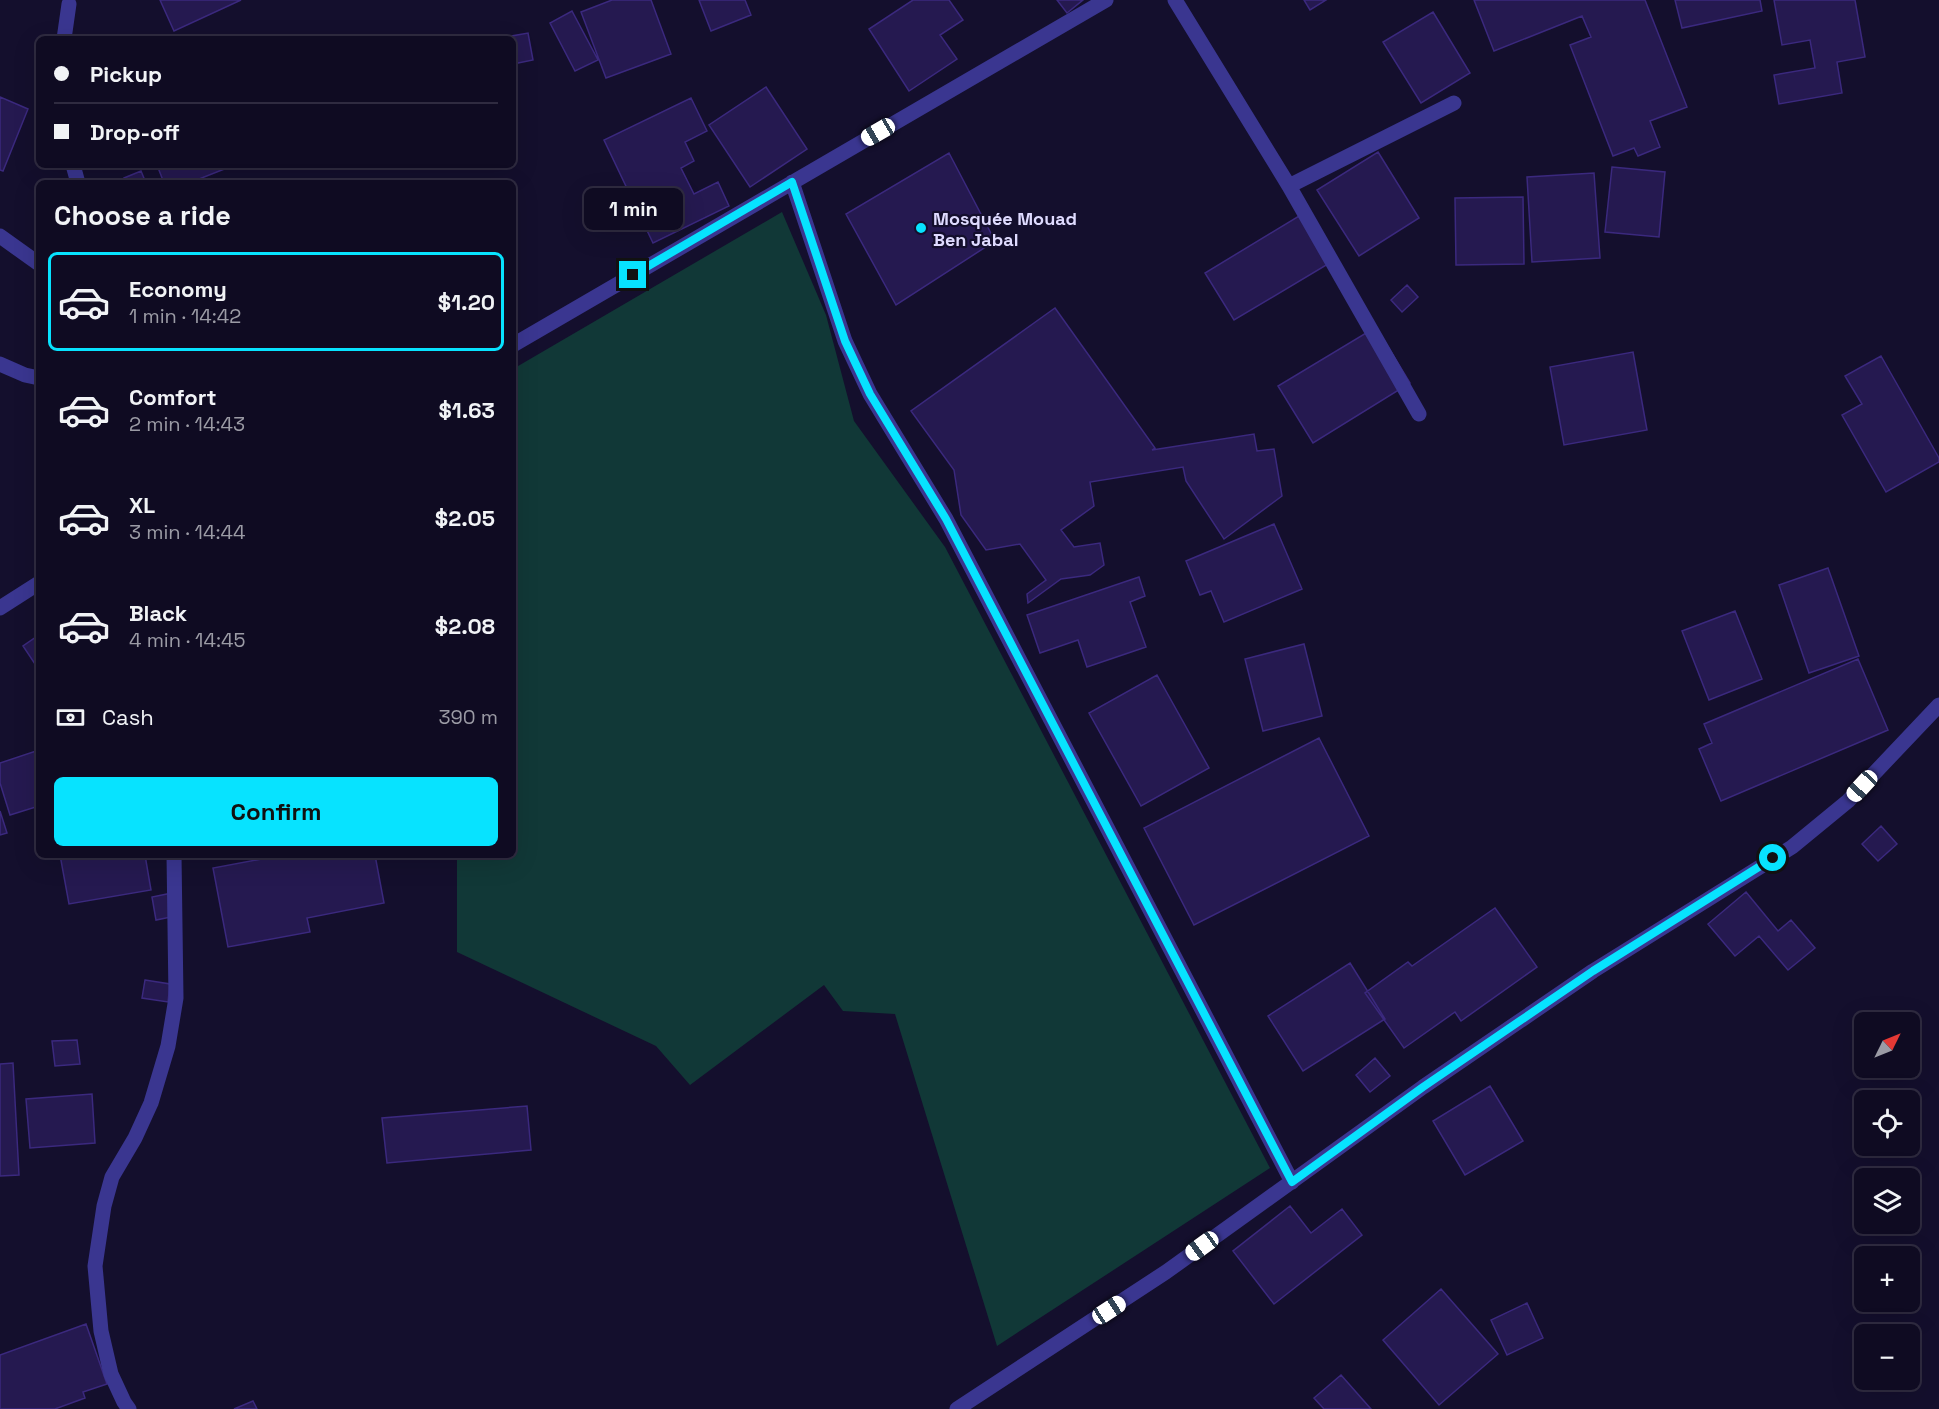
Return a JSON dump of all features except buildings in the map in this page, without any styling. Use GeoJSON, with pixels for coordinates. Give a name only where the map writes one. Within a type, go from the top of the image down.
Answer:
{"type":"FeatureCollection","features":[{"type":"Feature","properties":{"kind":"street"},"geometry":{"type":"LineString","coordinates":[[516,343],[1106,0]]}},
{"type":"Feature","properties":{"kind":"street"},"geometry":{"type":"LineString","coordinates":[[1175,0],[1289,186],[1419,414]]}},
{"type":"Feature","properties":{"kind":"street"},"geometry":{"type":"LineString","coordinates":[[64,36],[69,4]]}},
{"type":"Feature","properties":{"kind":"street"},"geometry":{"type":"LineString","coordinates":[[1289,186],[1454,103]]}},
{"type":"Feature","properties":{"kind":"street"},"geometry":{"type":"LineString","coordinates":[[792,182],[845,341],[870,394],[946,519],[1292,1182]]}},
{"type":"Feature","properties":{"kind":"street"},"geometry":{"type":"LineString","coordinates":[[0,236],[36,262]]}},
{"type":"Feature","properties":{"kind":"street"},"geometry":{"type":"LineString","coordinates":[[0,364],[36,377]]}},
{"type":"Feature","properties":{"kind":"street"},"geometry":{"type":"LineString","coordinates":[[0,608],[36,585]]}},
{"type":"Feature","properties":{"kind":"street"},"geometry":{"type":"LineString","coordinates":[[957,1409],[1166,1272],[1423,1087],[1593,971],[1792,847],[1848,801],[1939,705]]}},
{"type":"Feature","properties":{"kind":"street"},"geometry":{"type":"LineString","coordinates":[[129,1409],[111,1374],[101,1331],[95,1266],[104,1206],[112,1177],[135,1138],[151,1103],[168,1046],[176,998],[174,858]]}},
{"type":"Feature","properties":{"kind":"green space"},"geometry":{"type":"Polygon","coordinates":[[[782,212],[826,315],[854,421],[945,547],[1270,1168],[997,1346],[895,1014],[843,1011],[824,985],[690,1085],[656,1046],[457,952],[457,858],[516,858],[516,367],[782,212]]]}},
{"type":"Feature","properties":{"kind":"place","name":"Mosquée Mouad Ben Jabal"},"geometry":{"type":"Point","coordinates":[921,228]}},
{"type":"Feature","properties":{"kind":"route"},"geometry":{"type":"LineString","coordinates":[[633,275],[792,182],[845,341],[870,394],[946,519],[1292,1182],[1423,1087],[1593,971],[1773,858]]}}]}
